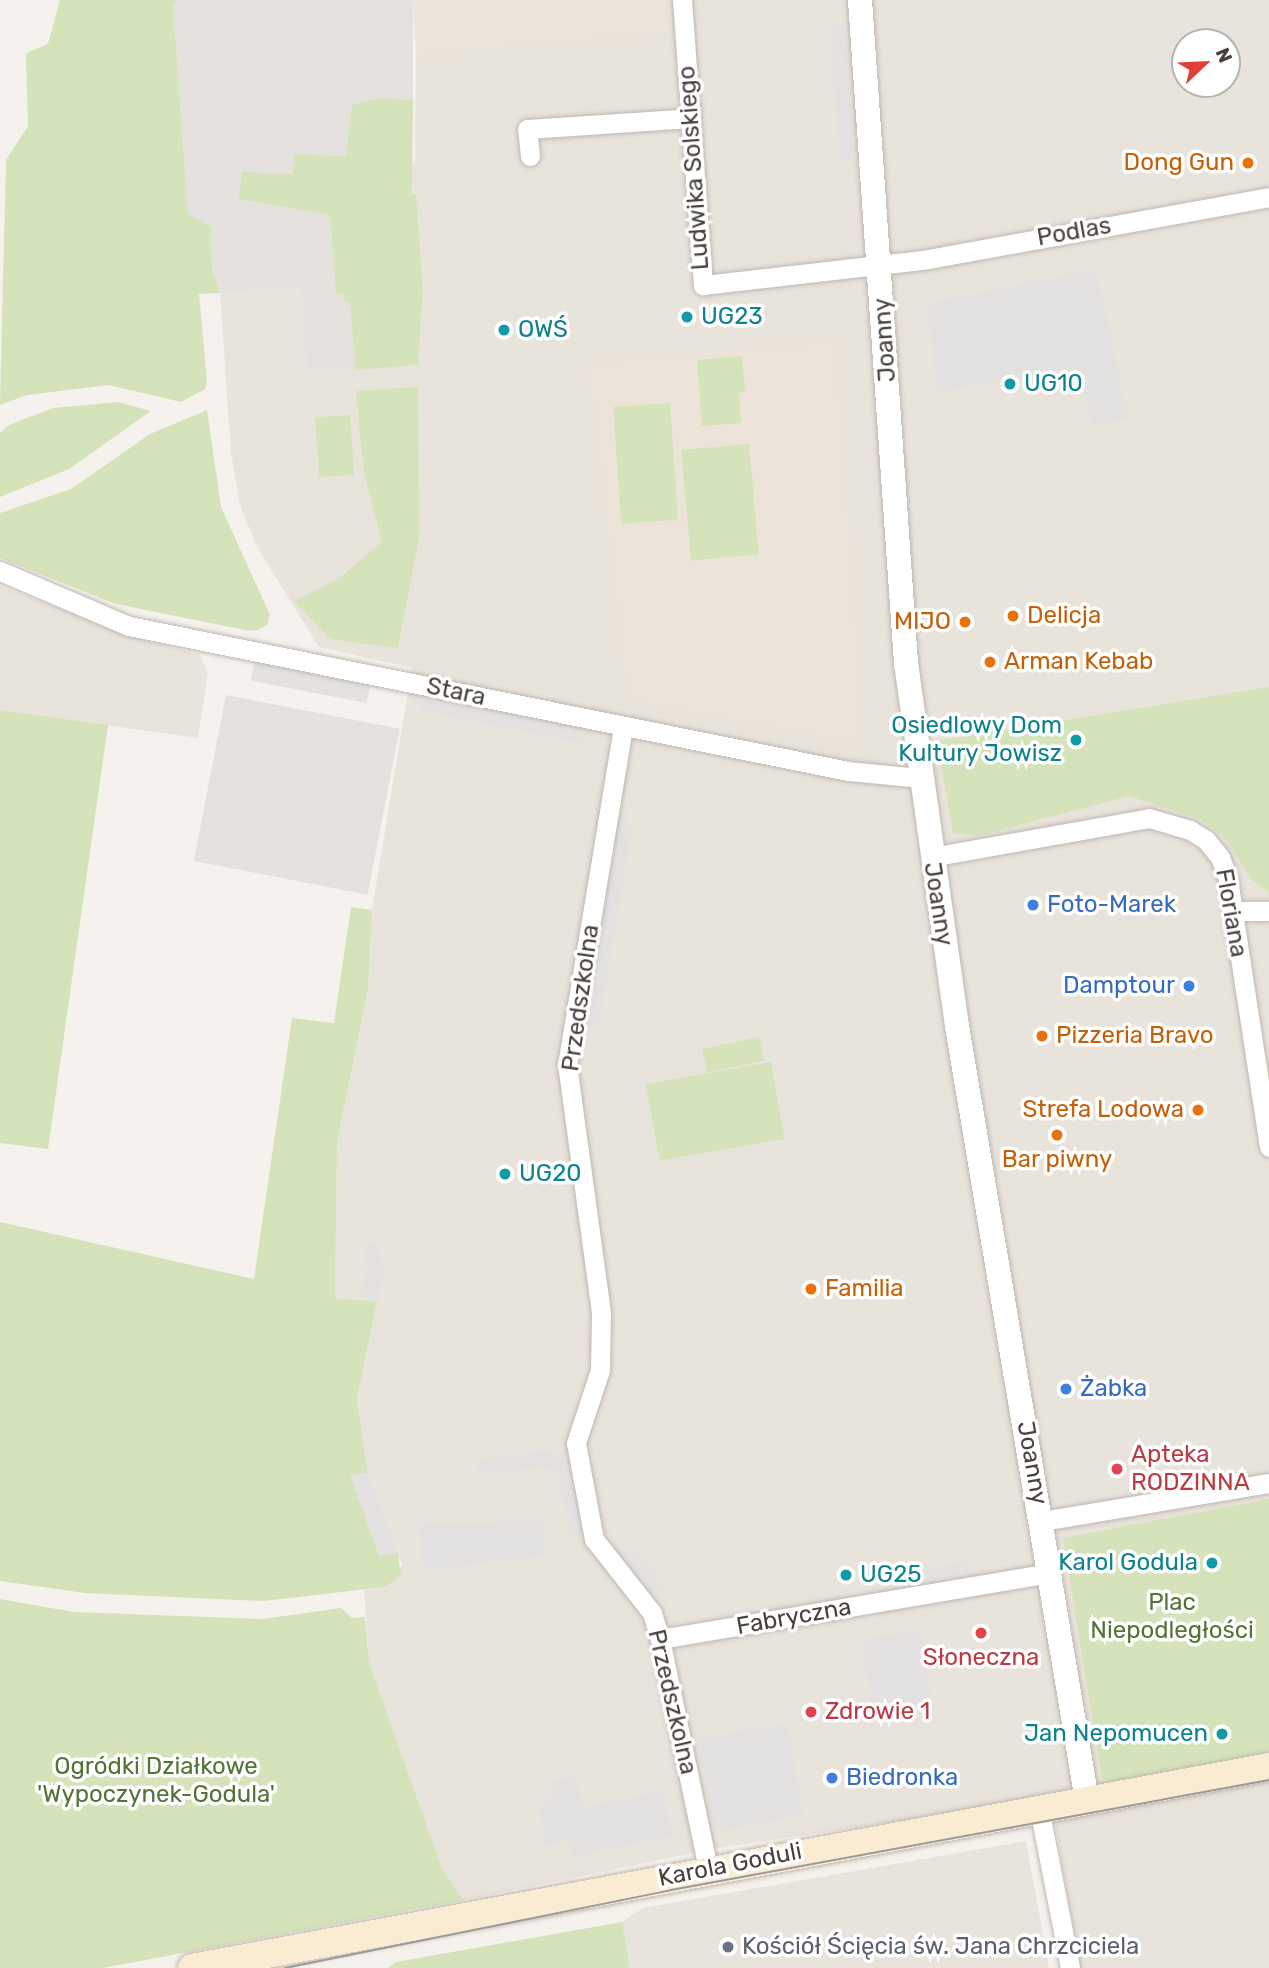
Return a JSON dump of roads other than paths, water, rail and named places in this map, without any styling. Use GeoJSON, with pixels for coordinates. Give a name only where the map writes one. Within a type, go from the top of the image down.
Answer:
{"type":"FeatureCollection","features":[{"type":"Feature","properties":{"kind":"main road","name":"Karola Goduli"},"geometry":{"type":"LineString","coordinates":[[192,1968],[708,1868],[1269,1767]]}},
{"type":"Feature","properties":{"kind":"street","name":"Ludwika Solskiego"},"geometry":{"type":"LineString","coordinates":[[681,0],[703,285],[879,265]]}},
{"type":"Feature","properties":{"kind":"street","name":"Joanny"},"geometry":{"type":"LineString","coordinates":[[860,0],[904,637],[921,778],[931,857],[1087,1800]]}},
{"type":"Feature","properties":{"kind":"street"},"geometry":{"type":"LineString","coordinates":[[530,156],[527,129],[691,118]]}},
{"type":"Feature","properties":{"kind":"street","name":"Podlas"},"geometry":{"type":"LineString","coordinates":[[879,265],[1269,197]]}},
{"type":"Feature","properties":{"kind":"street","name":"Stara"},"geometry":{"type":"LineString","coordinates":[[0,571],[129,626],[848,771],[921,778]]}},
{"type":"Feature","properties":{"kind":"street","name":"Przedszkolna"},"geometry":{"type":"LineString","coordinates":[[623,727],[568,1064],[600,1313],[600,1370],[576,1443],[594,1539],[652,1614],[660,1639],[708,1868]]}},
{"type":"Feature","properties":{"kind":"street","name":"Floriana"},"geometry":{"type":"LineString","coordinates":[[931,857],[1149,818],[1190,830],[1206,840],[1220,857],[1269,1147]]}},
{"type":"Feature","properties":{"kind":"street"},"geometry":{"type":"LineString","coordinates":[[1231,911],[1269,911]]}},
{"type":"Feature","properties":{"kind":"street"},"geometry":{"type":"LineString","coordinates":[[1042,1521],[1269,1483]]}},
{"type":"Feature","properties":{"kind":"street","name":"Fabryczna"},"geometry":{"type":"LineString","coordinates":[[660,1639],[1051,1573]]}},
{"type":"Feature","properties":{"kind":"street"},"geometry":{"type":"LineString","coordinates":[[1039,1808],[1070,1968]]}},
{"type":"Feature","properties":{"kind":"tram line"},"geometry":{"type":"LineString","coordinates":[[285,1968],[671,1890],[1269,1780]]}},
{"type":"Feature","properties":{"kind":"place","name":"Dong Gun"},"geometry":{"type":"Point","coordinates":[1248,163]}},
{"type":"Feature","properties":{"kind":"place","name":"UG23"},"geometry":{"type":"Point","coordinates":[687,317]}},
{"type":"Feature","properties":{"kind":"place","name":"OWŚ"},"geometry":{"type":"Point","coordinates":[504,330]}},
{"type":"Feature","properties":{"kind":"place","name":"UG10"},"geometry":{"type":"Point","coordinates":[1010,384]}},
{"type":"Feature","properties":{"kind":"place","name":"Delicja"},"geometry":{"type":"Point","coordinates":[1013,616]}},
{"type":"Feature","properties":{"kind":"place","name":"MIJO"},"geometry":{"type":"Point","coordinates":[965,622]}},
{"type":"Feature","properties":{"kind":"place","name":"Arman Kebab"},"geometry":{"type":"Point","coordinates":[990,662]}},
{"type":"Feature","properties":{"kind":"place","name":"Osiedlowy Dom Kultury Jowisz"},"geometry":{"type":"Point","coordinates":[1076,740]}},
{"type":"Feature","properties":{"kind":"place","name":"Foto-Marek"},"geometry":{"type":"Point","coordinates":[1033,905]}},
{"type":"Feature","properties":{"kind":"place","name":"Damptour"},"geometry":{"type":"Point","coordinates":[1189,986]}},
{"type":"Feature","properties":{"kind":"place","name":"Pizzeria Bravo"},"geometry":{"type":"Point","coordinates":[1042,1036]}},
{"type":"Feature","properties":{"kind":"place","name":"Strefa Lodowa"},"geometry":{"type":"Point","coordinates":[1198,1110]}},
{"type":"Feature","properties":{"kind":"place","name":"Bar piwny"},"geometry":{"type":"Point","coordinates":[1057,1135]}},
{"type":"Feature","properties":{"kind":"place","name":"UG20"},"geometry":{"type":"Point","coordinates":[505,1174]}},
{"type":"Feature","properties":{"kind":"place","name":"Familia"},"geometry":{"type":"Point","coordinates":[811,1289]}},
{"type":"Feature","properties":{"kind":"place","name":"Żabka"},"geometry":{"type":"Point","coordinates":[1066,1389]}},
{"type":"Feature","properties":{"kind":"place","name":"Apteka RODZINNA"},"geometry":{"type":"Point","coordinates":[1117,1469]}},
{"type":"Feature","properties":{"kind":"place","name":"Karol Godula"},"geometry":{"type":"Point","coordinates":[1212,1563]}},
{"type":"Feature","properties":{"kind":"place","name":"UG25"},"geometry":{"type":"Point","coordinates":[846,1575]}},
{"type":"Feature","properties":{"kind":"place","name":"Słoneczna"},"geometry":{"type":"Point","coordinates":[981,1633]}},
{"type":"Feature","properties":{"kind":"place","name":"Zdrowie 1"},"geometry":{"type":"Point","coordinates":[811,1712]}},
{"type":"Feature","properties":{"kind":"place","name":"Jan Nepomucen"},"geometry":{"type":"Point","coordinates":[1222,1734]}},
{"type":"Feature","properties":{"kind":"place","name":"Biedronka"},"geometry":{"type":"Point","coordinates":[832,1778]}},
{"type":"Feature","properties":{"kind":"place","name":"Kościół Ścięcia św. Jana Chrzciciela"},"geometry":{"type":"Point","coordinates":[728,1947]}},
{"type":"Feature","properties":{"kind":"park label","name":"Plac Niepodległości"},"geometry":{"type":"Point","coordinates":[1172,1617]}},
{"type":"Feature","properties":{"kind":"park label","name":"Ogródki Działkowe 'Wypoczynek-Godula'"},"geometry":{"type":"Point","coordinates":[156,1781]}}]}
